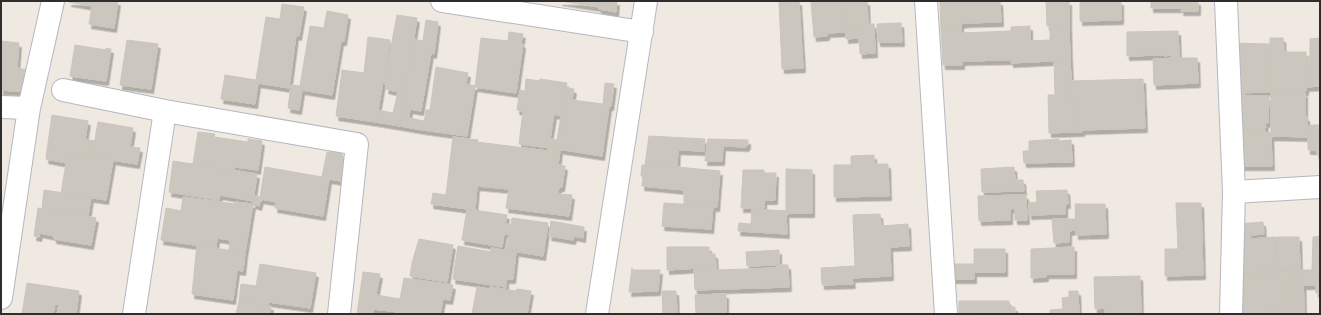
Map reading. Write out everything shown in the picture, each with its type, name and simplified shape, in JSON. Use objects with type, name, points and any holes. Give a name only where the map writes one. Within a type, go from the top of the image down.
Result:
[{"type":"street","points":[[1,298],[29,108],[53,1]]},
{"type":"street","points":[[442,1],[642,32]]},
{"type":"street","points":[[597,314],[646,1]]},
{"type":"street","points":[[926,1],[946,314]]},
{"type":"street","points":[[1226,1],[1234,192],[1231,314]]},
{"type":"street","points":[[63,90],[165,111],[357,144],[339,314]]},
{"type":"street","points":[[1,107],[29,108]]},
{"type":"street","points":[[134,314],[165,111]]},
{"type":"street","points":[[1234,192],[1320,187]]},
{"type":"building","points":[[69,1],[118,1],[114,28],[89,24],[92,6]]},
{"type":"building","points":[[560,1],[617,1],[616,12],[599,9],[599,7]]},
{"type":"building","points":[[779,1],[799,1],[803,68],[782,69]]},
{"type":"building","points":[[845,1],[846,32],[827,33],[827,36],[814,37],[811,2]]},
{"type":"building","points":[[845,1],[867,1],[868,24],[846,25]]},
{"type":"building","points":[[940,1],[1000,1],[1001,22],[965,23],[961,24],[961,28],[941,29]]},
{"type":"building","points":[[1046,1],[1069,1],[1069,24],[1047,26]]},
{"type":"building","points":[[1080,1],[1121,1],[1121,20],[1080,21]]},
{"type":"building","points":[[1151,1],[1198,1],[1198,11],[1181,11],[1182,8],[1151,8]]},
{"type":"building","points":[[282,4],[304,7],[299,36],[296,35],[289,88],[258,83],[255,104],[221,99],[225,75],[256,80],[266,17],[280,19]]},
{"type":"building","points":[[327,11],[348,15],[344,41],[341,41],[332,95],[302,90],[299,110],[288,108],[291,85],[300,86],[310,26],[324,28]]},
{"type":"building","points":[[397,15],[417,18],[400,126],[376,122],[378,110],[393,113],[398,92],[386,89],[387,84],[384,84]]},
{"type":"building","points":[[426,20],[438,22],[434,54],[431,53],[421,111],[410,109],[409,118],[424,121],[423,130],[400,126],[414,39],[423,41]]},
{"type":"building","points":[[901,23],[902,42],[878,42],[877,24]]},
{"type":"building","points":[[874,24],[875,53],[860,54],[859,38],[846,39],[846,25]]},
{"type":"building","points":[[1069,24],[1070,60],[1011,63],[1011,60],[962,61],[962,65],[943,65],[941,29],[961,28],[961,33],[1011,31],[1011,27],[1030,26],[1030,41],[1050,40],[1050,25]]},
{"type":"building","points":[[1178,31],[1179,57],[1172,57],[1171,55],[1127,56],[1127,32]]},
{"type":"building","points":[[509,32],[523,34],[516,93],[475,87],[481,38],[508,41]]},
{"type":"building","points":[[368,37],[390,40],[376,122],[336,116],[342,70],[364,73]]},
{"type":"building","points":[[1270,38],[1283,38],[1284,52],[1306,52],[1306,91],[1271,92]]},
{"type":"building","points":[[1320,38],[1320,86],[1306,87],[1306,58],[1310,58],[1310,39]]},
{"type":"building","points":[[127,40],[158,44],[151,89],[120,85]]},
{"type":"building","points":[[1,41],[19,43],[17,68],[27,70],[26,92],[1,90]]},
{"type":"building","points":[[1234,43],[1270,44],[1271,92],[1234,93]]},
{"type":"building","points":[[75,45],[106,50],[106,48],[111,49],[106,81],[70,76]]},
{"type":"building","points":[[1197,58],[1198,83],[1154,85],[1153,59]]},
{"type":"building","points":[[1070,60],[1074,132],[1049,133],[1048,95],[1055,95],[1054,61]]},
{"type":"building","points":[[436,67],[468,73],[466,84],[475,86],[467,136],[423,130],[426,110],[430,110]]},
{"type":"building","points":[[526,79],[540,81],[540,79],[567,83],[558,149],[519,144],[523,111],[517,110],[520,90],[525,91]],"holes":[[[554,114],[561,116],[557,140],[550,139]]]},
{"type":"building","points":[[1143,79],[1145,128],[1082,130],[1082,132],[1074,132],[1071,81]]},
{"type":"building","points":[[605,83],[614,84],[611,106],[609,106],[602,156],[558,149],[566,88],[574,89],[572,100],[603,104]]},
{"type":"building","points":[[1244,92],[1245,96],[1269,96],[1268,123],[1265,123],[1266,128],[1235,129],[1234,93]]},
{"type":"building","points":[[1271,93],[1305,93],[1305,117],[1307,117],[1308,137],[1271,136]]},
{"type":"building","points":[[52,115],[88,121],[85,139],[95,141],[92,157],[47,150]]},
{"type":"building","points":[[98,122],[133,128],[130,147],[140,148],[137,164],[92,157]]},
{"type":"building","points":[[1320,125],[1320,155],[1317,155],[1316,150],[1308,150],[1308,126]]},
{"type":"building","points":[[1235,130],[1265,130],[1266,133],[1271,133],[1272,166],[1235,166]]},
{"type":"building","points":[[198,132],[215,134],[214,137],[248,142],[248,139],[262,141],[258,170],[235,167],[234,170],[193,164]]},
{"type":"building","points":[[649,136],[705,139],[704,151],[678,150],[677,167],[645,165]]},
{"type":"building","points":[[453,137],[478,140],[477,142],[548,151],[548,148],[560,150],[558,165],[565,166],[562,187],[559,187],[558,194],[572,195],[569,216],[506,208],[509,189],[477,186],[475,210],[431,204],[433,193],[446,195]]},
{"type":"building","points":[[708,139],[748,140],[748,145],[746,147],[723,146],[722,161],[705,161]]},
{"type":"building","points":[[1059,139],[1059,141],[1071,140],[1072,162],[1024,163],[1023,151],[1029,151],[1029,141]]},
{"type":"building","points":[[47,150],[113,160],[106,200],[61,193],[66,163],[46,159]]},
{"type":"building","points":[[327,152],[341,153],[344,158],[341,181],[329,179],[323,216],[275,208],[276,202],[261,199],[259,206],[253,204],[254,196],[260,197],[265,167],[322,177]]},
{"type":"building","points":[[874,155],[874,164],[888,164],[889,196],[834,197],[834,165],[851,165],[851,156]]},
{"type":"building","points":[[173,161],[257,174],[253,201],[220,195],[219,200],[169,192]]},
{"type":"building","points":[[642,165],[720,171],[717,207],[684,205],[684,190],[642,186]]},
{"type":"building","points":[[1014,167],[1015,180],[1023,180],[1024,191],[982,192],[981,169]]},
{"type":"building","points":[[786,169],[812,170],[812,213],[786,213]]},
{"type":"building","points":[[743,170],[764,170],[764,173],[776,173],[775,200],[764,200],[764,208],[741,208]]},
{"type":"building","points":[[44,190],[91,197],[88,216],[42,208]]},
{"type":"building","points":[[1067,190],[1068,204],[1065,204],[1065,214],[1029,215],[1029,203],[1037,202],[1036,191]]},
{"type":"building","points":[[1026,195],[1027,220],[1015,220],[1015,208],[1010,209],[1010,220],[979,221],[978,196]]},
{"type":"building","points":[[183,197],[235,204],[235,202],[253,204],[245,253],[229,250],[230,240],[217,238],[216,248],[161,240],[166,208],[181,211]]},
{"type":"building","points":[[664,203],[713,206],[711,229],[662,226]]},
{"type":"building","points":[[1176,203],[1201,203],[1203,275],[1165,276],[1165,249],[1178,249]]},
{"type":"building","points":[[1075,204],[1105,204],[1106,234],[1076,235]]},
{"type":"building","points":[[38,208],[96,218],[91,245],[54,239],[54,236],[40,233],[39,237],[34,236]]},
{"type":"building","points":[[467,209],[507,215],[505,224],[511,225],[512,218],[548,223],[543,256],[506,250],[509,234],[504,234],[502,247],[462,240]]},
{"type":"building","points":[[752,209],[786,211],[787,234],[738,231],[739,223],[751,224]]},
{"type":"building","points":[[880,214],[881,226],[908,224],[909,246],[890,247],[891,276],[852,278],[853,284],[822,285],[821,268],[855,266],[853,215]]},
{"type":"building","points":[[1052,219],[1075,219],[1076,230],[1069,231],[1069,242],[1054,243]]},
{"type":"building","points":[[551,221],[584,227],[583,238],[574,236],[573,240],[549,236]]},
{"type":"building","points":[[1263,222],[1264,234],[1250,235],[1251,239],[1275,237],[1277,271],[1240,273],[1238,224]]},
{"type":"building","points":[[1320,236],[1320,270],[1312,270],[1313,237]]},
{"type":"building","points":[[1276,237],[1299,237],[1300,269],[1277,269]]},
{"type":"building","points":[[419,239],[453,245],[447,282],[410,276]]},
{"type":"building","points":[[197,245],[245,253],[243,271],[237,270],[233,300],[192,294]]},
{"type":"building","points":[[458,246],[491,252],[491,248],[516,252],[513,279],[506,279],[506,287],[453,279]]},
{"type":"building","points":[[667,247],[709,247],[709,254],[715,254],[716,267],[667,270]]},
{"type":"building","points":[[1074,247],[1074,274],[1046,274],[1046,277],[1031,278],[1031,249]]},
{"type":"building","points":[[974,249],[1005,249],[1005,272],[974,272],[974,279],[952,279],[952,264],[974,264]]},
{"type":"building","points":[[779,250],[779,265],[747,266],[746,252]]},
{"type":"building","points":[[260,264],[316,273],[310,308],[268,302],[268,306],[239,301],[241,284],[256,286]]},
{"type":"building","points":[[776,265],[788,265],[789,287],[695,290],[694,269],[716,267],[716,270],[777,268]]},
{"type":"building","points":[[632,268],[632,270],[660,270],[658,291],[629,292]]},
{"type":"building","points":[[1303,270],[1320,270],[1320,293],[1316,293],[1316,285],[1303,285]]},
{"type":"building","points":[[1303,270],[1304,311],[1291,311],[1290,271]]},
{"type":"building","points":[[1290,271],[1291,311],[1304,311],[1304,314],[1265,314],[1264,308],[1282,308],[1281,278],[1257,279],[1257,272]]},
{"type":"building","points":[[363,272],[380,274],[376,295],[400,299],[404,278],[453,285],[450,300],[443,299],[440,314],[398,314],[398,312],[373,309],[373,314],[357,314]]},
{"type":"building","points":[[1257,272],[1257,279],[1281,278],[1282,308],[1264,308],[1265,314],[1241,314],[1240,273]]},
{"type":"building","points":[[1140,276],[1141,314],[1105,314],[1105,308],[1095,309],[1094,277]]},
{"type":"building","points":[[27,283],[79,291],[76,314],[57,314],[59,304],[55,304],[53,314],[22,314]]},
{"type":"building","points":[[477,287],[531,291],[527,314],[472,314]]},
{"type":"building","points":[[662,291],[676,291],[677,314],[663,314]]},
{"type":"building","points":[[1069,291],[1078,291],[1079,314],[1050,314],[1050,310],[1063,309],[1062,298],[1069,297]]},
{"type":"building","points":[[726,294],[726,314],[696,314],[695,295]]},
{"type":"building","points":[[239,301],[271,306],[270,314],[236,314]]},
{"type":"building","points":[[959,301],[1009,301],[1010,314],[959,313]]},
{"type":"building","points":[[1009,307],[1015,307],[1015,314],[1010,314]]}]
